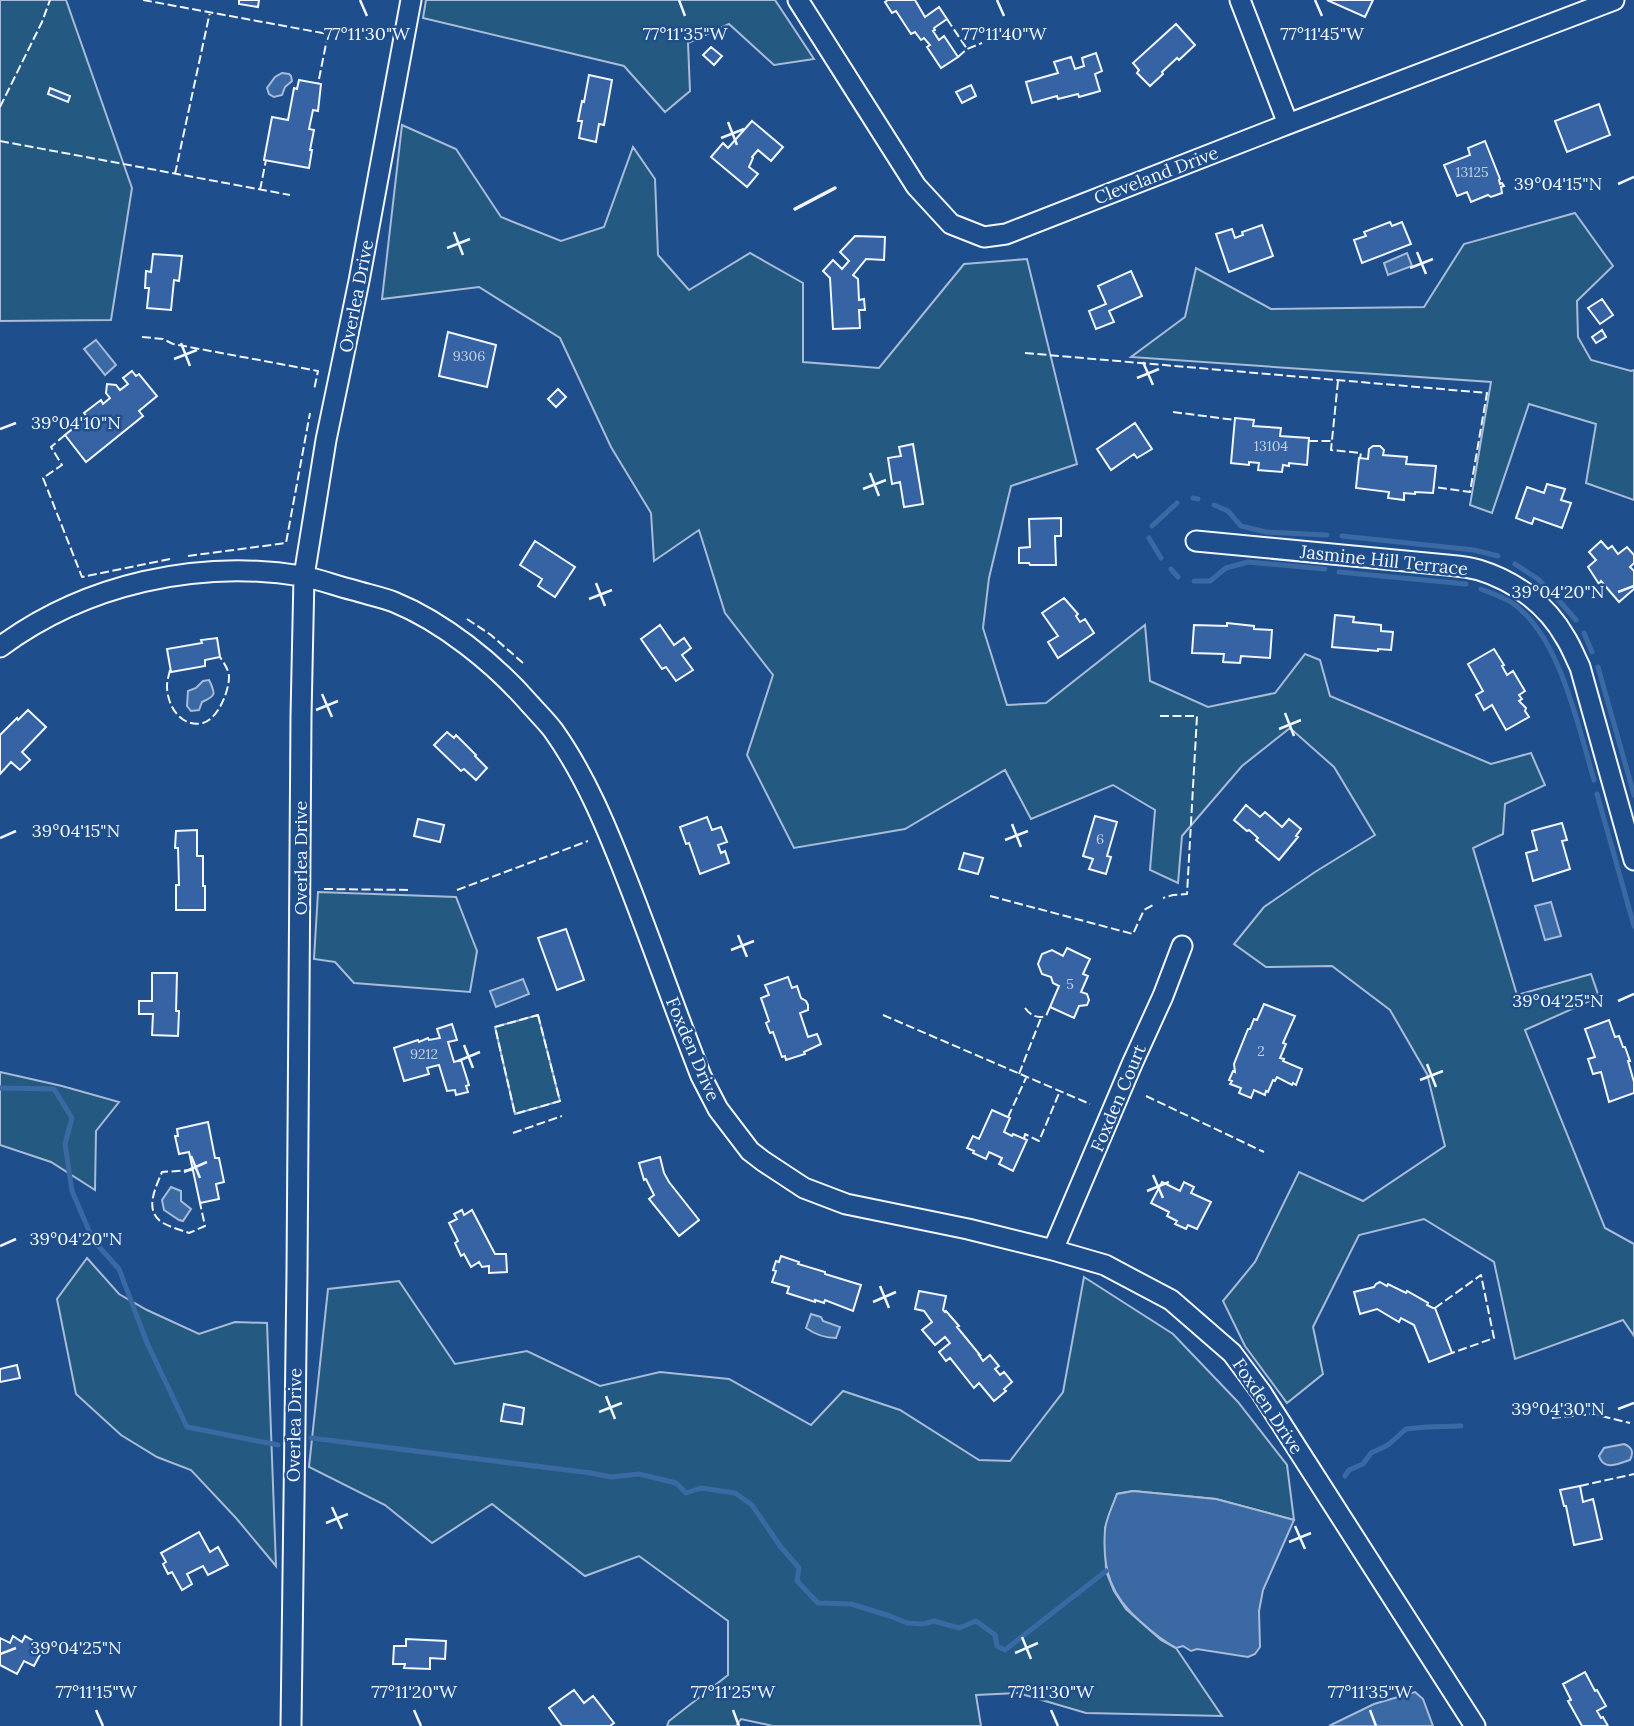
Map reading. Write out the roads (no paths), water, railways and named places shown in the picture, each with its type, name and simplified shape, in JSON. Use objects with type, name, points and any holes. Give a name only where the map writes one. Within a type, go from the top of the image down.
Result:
[{"type":"street","name":"Overlea Drive","points":[[291,1726],[304,576],[326,440],[359,281],[411,0]]},
{"type":"street","name":"Cleveland Drive","points":[[798,0],[916,186],[951,224],[984,237],[1006,234],[1614,0]]},
{"type":"street","points":[[1240,0],[1288,124]]},
{"type":"street","name":"Jasmine Hill Terrace","points":[[1196,541],[1479,570],[1502,579],[1525,593],[1554,620],[1580,667],[1634,860]]},
{"type":"street","name":"Foxden Drive","points":[[0,647],[40,621],[105,592],[184,573],[216,571],[256,571],[304,576],[394,603],[440,626],[511,682],[553,729],[584,780],[611,837],[701,1076],[718,1109],[750,1151],[803,1188],[846,1204],[968,1229],[1105,1265],[1171,1300],[1232,1353],[1261,1392],[1475,1726]]},
{"type":"street","name":"Foxden Court","points":[[1053,1250],[1182,946]]},
{"type":"waterway","points":[[1193,498],[1198,499]]},
{"type":"waterway","points":[[1152,526],[1177,503]]},
{"type":"waterway","points":[[1214,505],[1228,511],[1241,526],[1266,532],[1327,535]]},
{"type":"waterway","points":[[1342,536],[1474,550],[1498,556]]},
{"type":"waterway","points":[[1149,538],[1161,558]]},
{"type":"waterway","points":[[1194,581],[1210,581],[1226,568],[1248,562],[1325,569]]},
{"type":"waterway","points":[[1515,564],[1538,579],[1576,620]]},
{"type":"waterway","points":[[1171,569],[1178,577]]},
{"type":"waterway","points":[[1339,572],[1466,584]]},
{"type":"waterway","points":[[1481,589],[1511,602],[1528,617],[1542,636],[1565,683],[1594,780]]},
{"type":"waterway","points":[[1584,633],[1592,652]]},
{"type":"waterway","points":[[1598,667],[1634,795]]},
{"type":"waterway","points":[[1597,794],[1634,926]]},
{"type":"waterway","points":[[0,1088],[54,1089],[72,1118],[65,1144],[72,1191],[93,1240],[119,1269],[147,1343],[187,1427],[278,1445]]},
{"type":"waterway","points":[[1345,1476],[1349,1470],[1363,1464],[1371,1453],[1388,1445],[1406,1429],[1461,1426]]},
{"type":"waterway","points":[[311,1438],[611,1477],[639,1474],[676,1483],[686,1493],[701,1488],[735,1493],[752,1505],[799,1568],[797,1581],[818,1603],[851,1604],[907,1623],[923,1624],[934,1621],[959,1628],[976,1621],[995,1635],[997,1646],[1005,1650],[1106,1571]]}]
